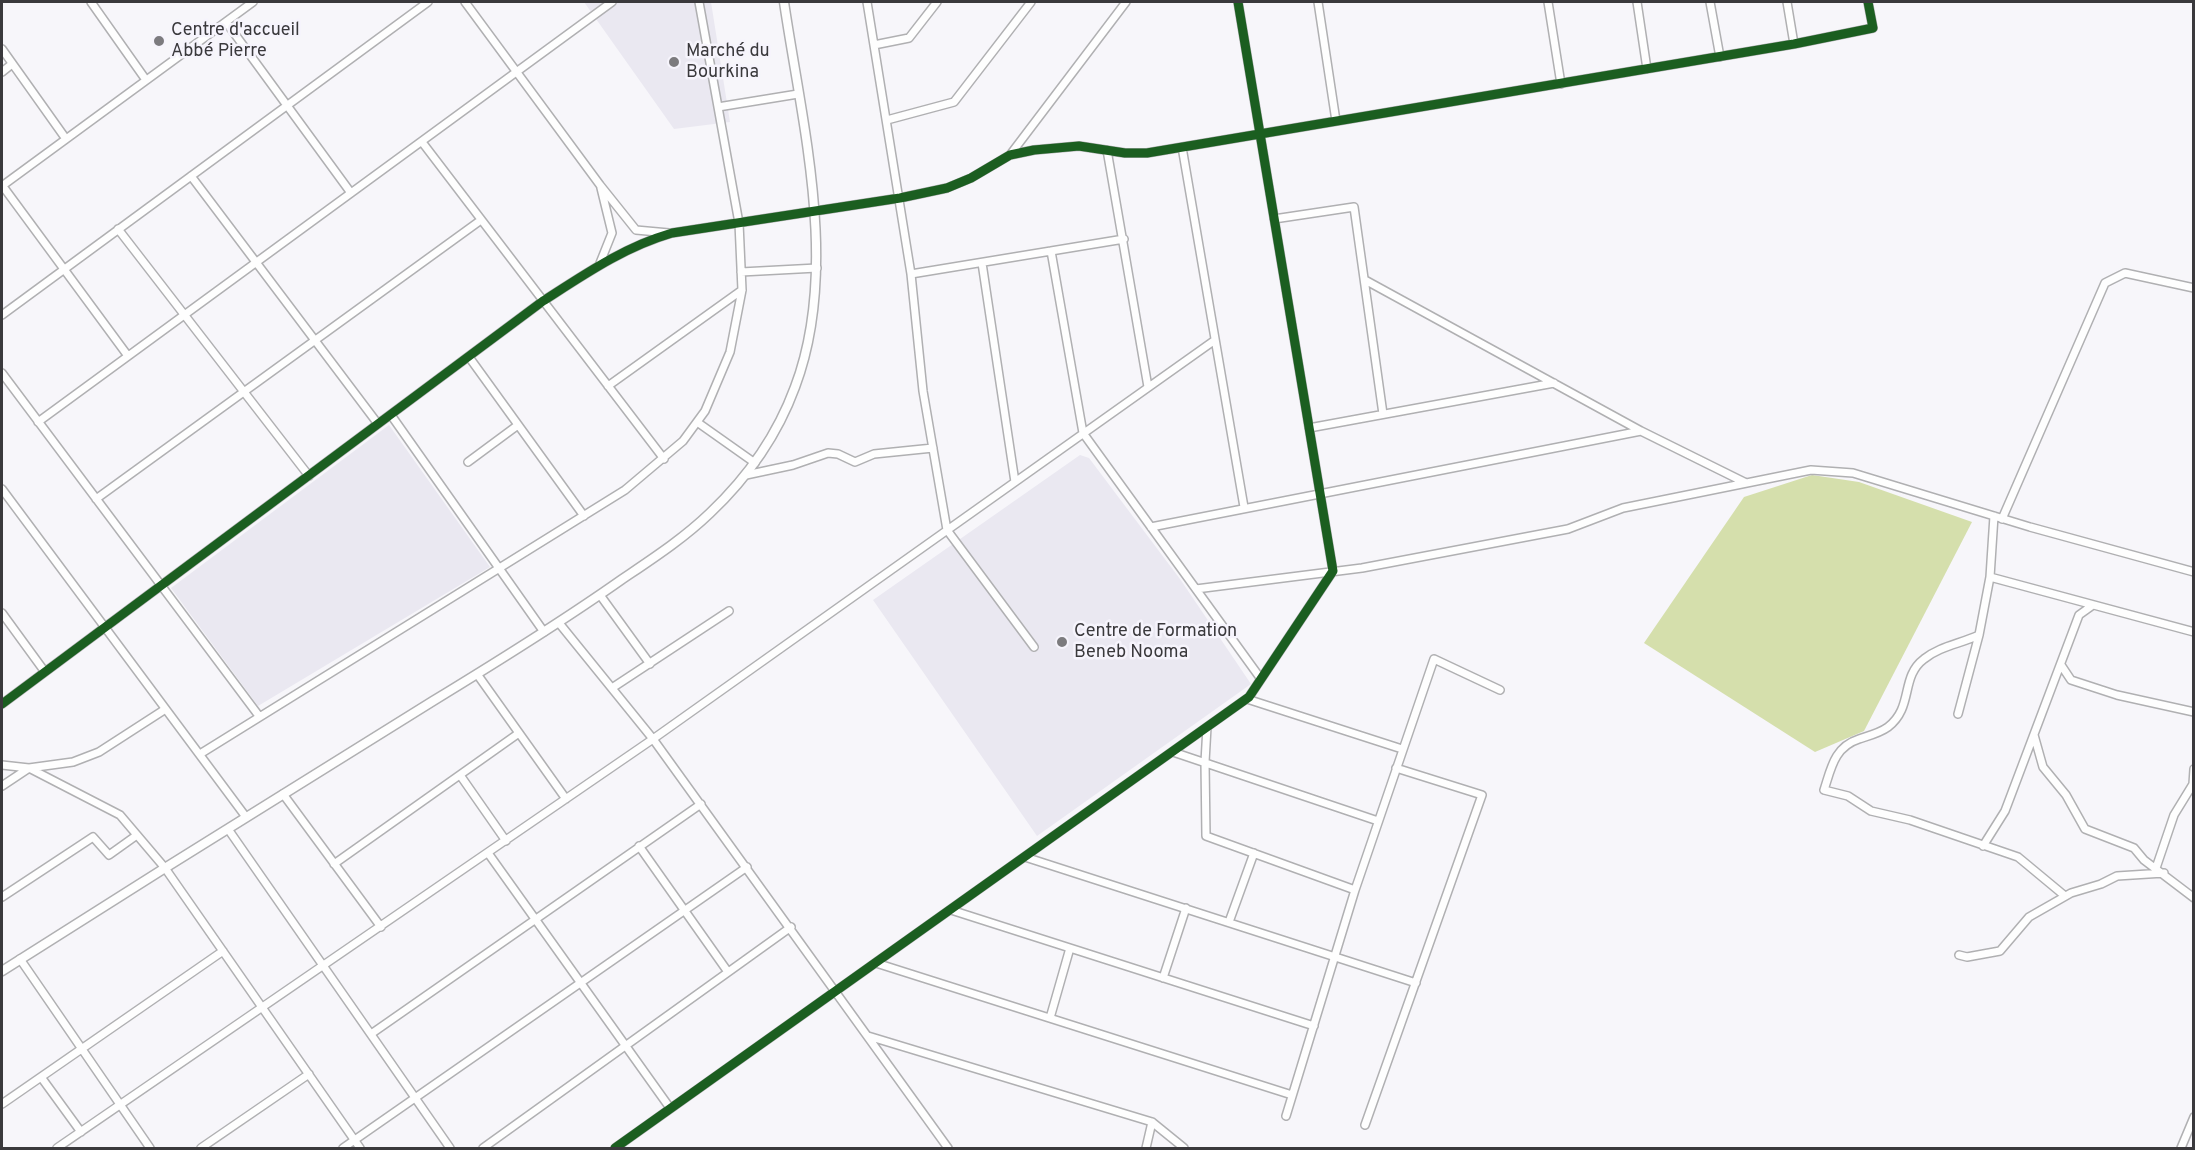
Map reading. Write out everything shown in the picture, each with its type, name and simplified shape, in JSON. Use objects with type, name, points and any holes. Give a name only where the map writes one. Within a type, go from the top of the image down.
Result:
[{"type":"street","points":[[91,2],[146,80]]},
{"type":"street","points":[[128,356],[2,186],[253,2]]},
{"type":"street","points":[[2,315],[428,2]]},
{"type":"street","points":[[465,2],[600,185],[636,230],[672,233]]},
{"type":"street","points":[[38,422],[612,2]]},
{"type":"street","points":[[200,754],[625,490],[664,459],[683,441],[697,422],[720,379],[730,352],[742,290],[739,223],[699,2]]},
{"type":"street","points":[[2,970],[559,623],[682,538],[708,516],[746,475],[779,424],[796,387],[813,319],[817,268],[815,211],[784,2]]},
{"type":"street","points":[[867,2],[900,198],[911,274],[923,391],[947,530],[1034,647]]},
{"type":"street","points":[[874,45],[909,38],[938,2]]},
{"type":"street","points":[[886,120],[954,102],[1031,2]]},
{"type":"street","points":[[2,704],[543,301],[599,264],[640,243],[672,233],[900,198],[947,188],[971,178],[1010,155],[1126,2]]},
{"type":"street","points":[[615,1149],[669,1108],[1247,699],[1333,571],[1238,2]]},
{"type":"street","points":[[1318,2],[1336,121]]},
{"type":"street","points":[[1548,2],[1561,84]]},
{"type":"street","points":[[1637,2],[1647,69]]},
{"type":"street","points":[[1710,2],[1720,57]]},
{"type":"street","points":[[1787,2],[1794,44]]},
{"type":"street","points":[[1010,155],[1078,146],[1147,153],[1794,44],[1873,28],[1868,2]]},
{"type":"street","points":[[226,22],[351,194]]},
{"type":"street","points":[[2,49],[66,139]]},
{"type":"street","points":[[2,72],[12,64]]},
{"type":"street","points":[[718,107],[798,94]]},
{"type":"street","points":[[422,142],[664,459]]},
{"type":"street","points":[[1182,147],[1244,507]]},
{"type":"street","points":[[1107,150],[1148,387]]},
{"type":"street","points":[[191,176],[378,424]]},
{"type":"street","points":[[599,264],[612,233],[600,185]]},
{"type":"street","points":[[1274,219],[1354,207],[1383,414]]},
{"type":"street","points":[[96,499],[481,220]]},
{"type":"street","points":[[118,229],[309,476]]},
{"type":"street","points":[[911,274],[1124,239]]},
{"type":"street","points":[[1051,251],[1083,433],[1261,679]]},
{"type":"street","points":[[982,263],[1015,482]]},
{"type":"street","points":[[741,272],[817,268]]},
{"type":"street","points":[[2002,519],[2105,283],[2125,273],[2193,288]]},
{"type":"street","points":[[1365,280],[1641,432],[1746,483]]},
{"type":"street","points":[[608,386],[742,290]]},
{"type":"street","points":[[57,1149],[325,967],[653,739],[1215,339]]},
{"type":"street","points":[[469,357],[584,516]]},
{"type":"street","points":[[2,373],[259,716]]},
{"type":"street","points":[[1309,428],[1554,383]]},
{"type":"street","points":[[391,415],[544,632]]},
{"type":"street","points":[[697,422],[755,463]]},
{"type":"street","points":[[468,462],[518,425]]},
{"type":"street","points":[[1151,527],[1244,507],[1641,432]]},
{"type":"street","points":[[746,475],[793,465],[828,453],[838,454],[855,462],[874,454],[933,448]]},
{"type":"street","points":[[1196,589],[1333,571],[1568,528],[1623,508],[1811,470],[1853,473],[2002,519],[2193,573]]},
{"type":"street","points":[[2,489],[164,710],[200,754],[246,817]]},
{"type":"street","points":[[1958,714],[1979,635],[1990,577],[1994,516]]},
{"type":"street","points":[[1990,577],[2193,632]]},
{"type":"street","points":[[600,595],[650,664]]},
{"type":"street","points":[[1983,846],[2005,810],[2079,615],[2093,605]]},
{"type":"street","points":[[612,688],[729,611]]},
{"type":"street","points":[[2,614],[45,672]]},
{"type":"street","points":[[559,623],[653,739],[791,927],[948,1149]]},
{"type":"street","points":[[1979,635],[1964,642],[1949,645],[1923,659],[1909,678],[1906,704],[1900,715],[1888,727],[1845,745],[1833,760],[1824,790],[1848,796],[1871,811],[1910,820],[2018,857],[2065,896]]},
{"type":"street","points":[[1286,1116],[1355,890],[1434,659],[1500,690]]},
{"type":"street","points":[[2061,665],[2071,680],[2117,695],[2193,712]]},
{"type":"street","points":[[477,674],[566,799]]},
{"type":"street","points":[[1247,699],[1402,749]]},
{"type":"street","points":[[2,765],[29,768],[73,762],[99,752],[164,710]]},
{"type":"street","points":[[1207,727],[1206,836],[1355,890]]},
{"type":"street","points":[[334,864],[519,733]]},
{"type":"street","points":[[2034,735],[2043,767],[2066,795],[2085,829],[2134,848],[2193,898]]},
{"type":"street","points":[[1173,752],[1378,821]]},
{"type":"street","points":[[2,786],[29,768]]},
{"type":"street","points":[[29,768],[120,815],[165,868],[360,1149]]},
{"type":"street","points":[[1365,1125],[1482,795],[1396,768]]},
{"type":"street","points":[[2156,868],[2174,815],[2193,784],[2193,769]]},
{"type":"street","points":[[460,775],[506,841]]},
{"type":"street","points":[[283,794],[381,927]]},
{"type":"street","points":[[371,1034],[701,804]]},
{"type":"street","points":[[228,829],[450,1149]]},
{"type":"street","points":[[2,897],[93,837],[109,855],[137,835]]},
{"type":"street","points":[[639,846],[728,972]]},
{"type":"street","points":[[488,853],[669,1108]]},
{"type":"street","points":[[1229,922],[1254,853]]},
{"type":"street","points":[[1025,857],[1416,982]]},
{"type":"street","points":[[343,1149],[747,867]]},
{"type":"street","points":[[1959,956],[1967,957],[2000,951],[2029,917],[2065,896],[2101,885],[2117,876],[2164,873]]},
{"type":"street","points":[[1163,978],[1186,908]]},
{"type":"street","points":[[951,910],[1314,1026]]},
{"type":"street","points":[[483,1149],[624,1045],[791,927]]},
{"type":"street","points":[[1050,1018],[1070,948]]},
{"type":"street","points":[[2,1104],[223,951]]},
{"type":"street","points":[[20,959],[150,1149]]},
{"type":"street","points":[[876,963],[1292,1095]]},
{"type":"street","points":[[868,1035],[1152,1122],[1184,1149]]},
{"type":"street","points":[[201,1149],[309,1074]]},
{"type":"street","points":[[41,1077],[81,1132]]},
{"type":"street","points":[[2181,1149],[2193,1117]]},
{"type":"street","points":[[1146,1149],[1152,1122]]},
{"type":"shaded area","name":"Marché du Bourkina","points":[[584,2],[711,2],[730,122],[674,129]]},
{"type":"shaded area","points":[[389,425],[490,567],[258,706],[171,588]]},
{"type":"shaded area","name":"Centre de Formation Beneb Nooma","points":[[1080,455],[1089,458],[1180,579],[1251,684],[1037,836],[873,600]]},
{"type":"green space","points":[[1812,475],[1859,482],[1972,522],[1864,731],[1815,752],[1644,643],[1744,497]]},
{"type":"cycle path","points":[[615,1148],[1249,697],[1333,571],[1238,2]]},
{"type":"cycle path","points":[[2,704],[543,301],[605,262],[654,239],[672,233],[900,198],[947,188],[971,178],[1010,155],[1034,150],[1079,146],[1125,153],[1147,153],[1794,44],[1873,28],[1868,2]]},
{"type":"place","name":"Centre d'accueil Abbé Pierre","points":[[159,41]]},
{"type":"place","name":"Marché du Bourkina","points":[[674,62]]},
{"type":"place","name":"Centre de Formation Beneb Nooma","points":[[1062,642]]}]
